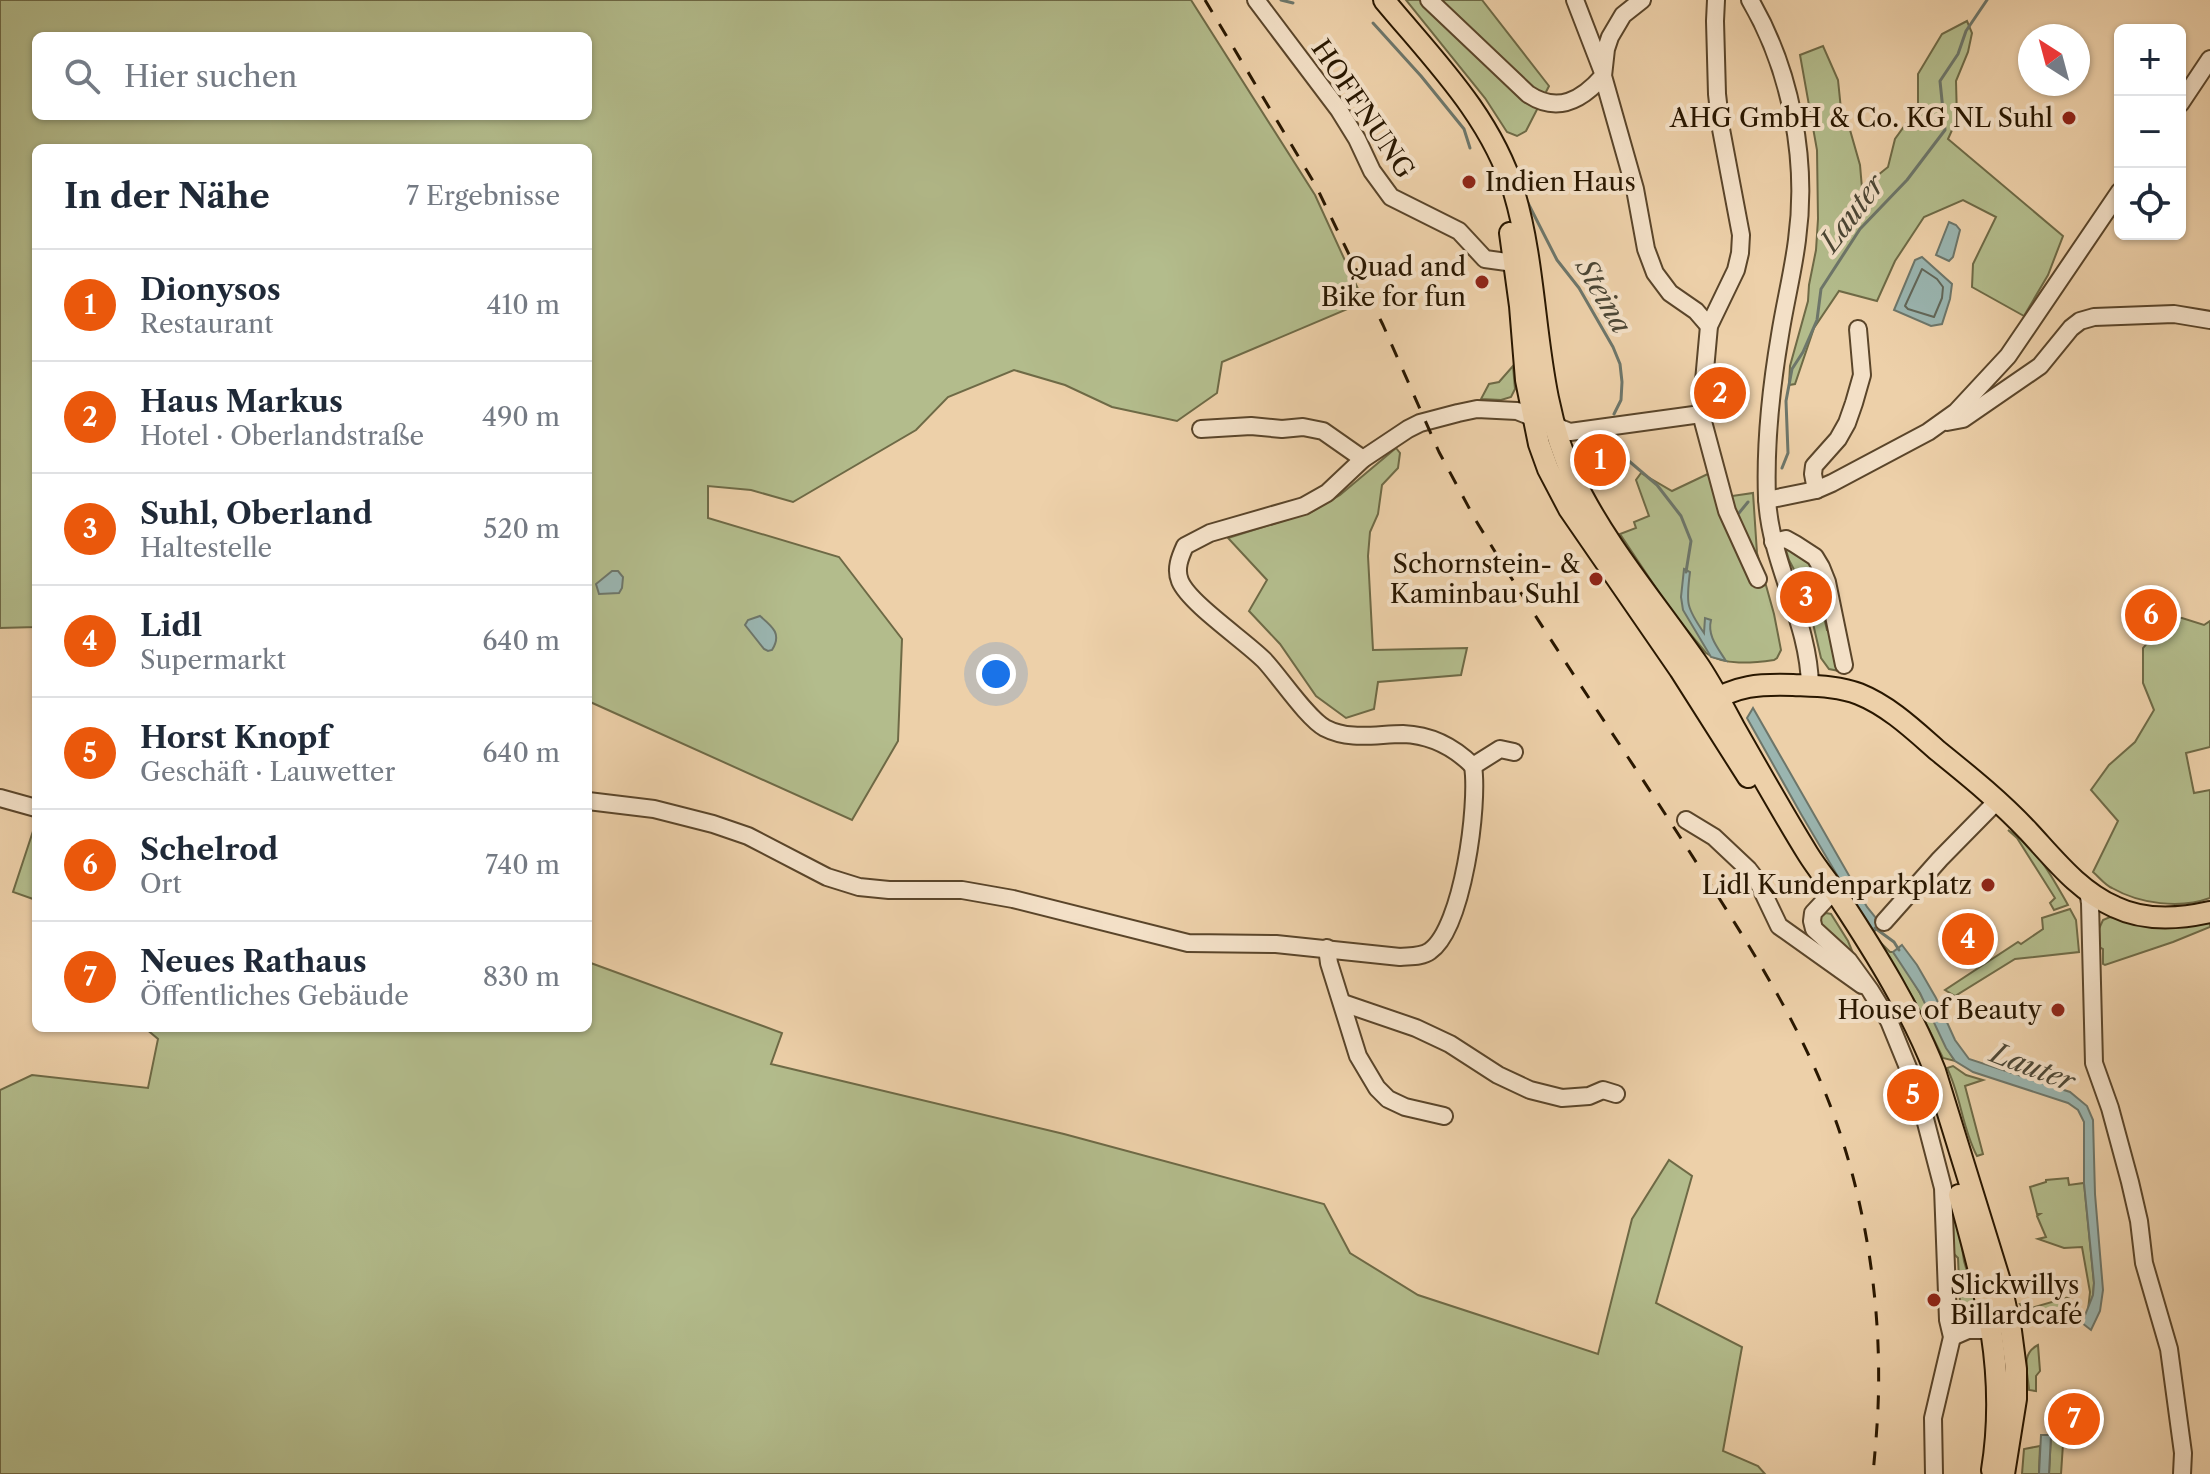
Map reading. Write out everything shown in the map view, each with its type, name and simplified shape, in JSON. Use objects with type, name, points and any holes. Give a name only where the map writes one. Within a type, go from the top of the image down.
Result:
[{"type":"main road","points":[[1384,0],[1468,104],[1502,188],[1522,263],[1554,426],[1575,482],[1665,621],[1698,664],[1710,702],[1900,1017],[1921,1064],[1985,1291],[1993,1330],[1998,1395],[1996,1447],[1991,1474]]},
{"type":"main road","points":[[1522,263],[1526,380],[1548,469],[1569,509],[1710,702],[1840,899],[1890,978],[1919,1032],[1935,1071],[2000,1281],[2011,1331],[2016,1399],[2004,1474]]},
{"type":"main road","points":[[1710,702],[1748,686],[1810,686],[1859,694],[1887,709],[1997,801],[2066,873],[2115,908],[2164,918],[2210,912]]},
{"type":"street","name":"HOFFNUNG","points":[[1256,0],[1339,110],[1372,171],[1391,197],[1459,231],[1485,259],[1522,263]]},
{"type":"street","points":[[1429,0],[1518,84],[1539,101],[1555,104],[1589,92],[1603,76],[1610,37],[1623,15],[1642,0]]},
{"type":"street","points":[[1575,0],[1603,76],[1635,189],[1646,249],[1655,273],[1670,293],[1696,311],[1709,326]]},
{"type":"street","points":[[1716,0],[1717,94],[1741,235],[1736,270],[1709,326],[1701,414],[1727,511],[1758,579]]},
{"type":"street","points":[[1750,0],[1767,28],[1777,55],[1798,151],[1797,238],[1769,414],[1767,500],[1773,542],[1804,640],[1810,686]]},
{"type":"street","points":[[2185,96],[2210,59]]},
{"type":"street","points":[[1767,500],[1816,490],[1910,442],[1956,412],[2008,356],[2114,200]]},
{"type":"street","points":[[1942,423],[1963,419],[2040,366],[2080,321],[2094,317],[2174,314],[2210,320]]},
{"type":"street","points":[[1816,490],[1814,466],[1838,439],[1847,423],[1862,375],[1858,329]]},
{"type":"street","points":[[592,801],[654,809],[713,824],[748,836],[827,877],[859,887],[962,890],[1013,899],[1188,943],[1276,944],[1400,957],[1419,956],[1432,950],[1443,936],[1466,871],[1475,782],[1473,766],[1461,753],[1420,735],[1345,735],[1323,727],[1264,661],[1191,597],[1179,580],[1178,563],[1185,546],[1210,533],[1304,506],[1327,493],[1384,444],[1420,423],[1458,413],[1477,409],[1517,411],[1570,432],[1701,414]]},
{"type":"street","points":[[1201,429],[1303,427],[1323,431],[1363,459]]},
{"type":"street","points":[[1773,542],[1786,539],[1815,557],[1821,567],[1827,582],[1844,665]]},
{"type":"street","points":[[1473,766],[1500,749],[1514,752]]},
{"type":"street","points":[[0,798],[32,807]]},
{"type":"street","points":[[1884,922],[1997,801]]},
{"type":"street","points":[[1686,820],[1714,837],[1748,869],[1758,882],[1779,926],[1870,990]]},
{"type":"street","points":[[2088,891],[2094,1063],[2130,1182],[2144,1263],[2169,1349],[2183,1453],[2182,1474]]},
{"type":"street","points":[[1827,898],[1813,913],[1814,929],[1849,961],[1889,1021],[1918,1092],[1943,1188],[1948,1320],[1952,1337],[1933,1418],[1934,1474]]},
{"type":"street","points":[[2091,931],[2103,916],[2128,912]]},
{"type":"street","points":[[1327,948],[1358,1056],[1377,1088],[1388,1099],[1405,1107],[1444,1116]]},
{"type":"street","points":[[1343,1003],[1416,1028],[1530,1090],[1562,1098],[1589,1096],[1603,1090],[1616,1094]]},
{"type":"street","points":[[1952,1337],[1968,1330],[1993,1330]]},
{"type":"green space","points":[[0,0],[1191,0],[1315,195],[1364,302],[1222,362],[1217,393],[1177,421],[1112,407],[1065,385],[1014,370],[948,397],[916,430],[793,502],[751,490],[708,486],[708,518],[839,557],[902,639],[898,741],[852,820],[592,703],[592,144],[32,144],[32,627],[0,628]]},
{"type":"green space","points":[[1406,0],[1482,0],[1549,86],[1526,131],[1517,136],[1507,132],[1485,98]]},
{"type":"green space","points":[[1967,21],[1972,33],[1956,81],[1957,119],[1948,139],[2063,236],[2048,275],[2024,316],[1972,287],[1973,264],[1996,217],[1963,200],[1924,217],[1895,261],[1877,301],[1839,291],[1814,328],[1795,384],[1789,385],[1790,366],[1808,301],[1818,219],[1817,150],[1800,55],[1823,46],[1838,80],[1843,129],[1850,130],[1860,165],[1862,188],[1888,167],[1895,139],[1918,107],[1918,74],[1942,34]]},
{"type":"green space","points":[[1513,366],[1515,389],[1511,397],[1481,399],[1489,384],[1499,382]]},
{"type":"green space","points":[[1396,448],[1400,453],[1398,468],[1382,485],[1378,514],[1370,532],[1368,556],[1373,650],[1467,648],[1461,675],[1378,682],[1374,709],[1346,718],[1316,696],[1280,644],[1249,611],[1267,580],[1228,538],[1311,512],[1340,495]]},
{"type":"green space","points":[[1712,472],[1719,498],[1753,493],[1757,553],[1781,650],[1774,660],[1730,662],[1706,653],[1672,612],[1620,534],[1636,528],[1634,522],[1649,516],[1636,480],[1641,473],[1672,491]]},
{"type":"green space","points":[[1785,547],[1803,554],[1821,576],[1815,580],[1827,630],[1834,630],[1839,671],[1829,669],[1821,658],[1808,602],[1812,600]]},
{"type":"green space","points":[[2168,618],[2182,618],[2204,625],[2210,621],[2210,747],[2186,753],[2194,793],[2210,790],[2210,898],[2173,904],[2135,898],[2107,885],[2093,872],[2118,821],[2091,790],[2109,765],[2135,742],[2154,710],[2143,683],[2143,648]]},
{"type":"green space","points":[[2008,830],[2036,854],[2068,905],[2054,910],[2050,903],[2055,898],[2017,838]]},
{"type":"green space","points":[[32,834],[32,899],[13,892]]},
{"type":"green space","points":[[2070,909],[2076,920],[2079,952],[2015,959],[1955,996],[1945,990],[2043,929],[2042,918]]},
{"type":"green space","points":[[1831,914],[1855,958],[1820,925],[1821,917]]},
{"type":"green space","points":[[2110,917],[2210,922],[2210,927],[2105,965],[2103,949],[2097,946],[2097,933],[2103,920]]},
{"type":"green space","points":[[1880,942],[1893,952],[1909,974],[1955,1061],[1943,1058],[1917,1005]]},
{"type":"green space","points":[[592,963],[782,1033],[771,1064],[1064,1134],[1324,1204],[1350,1253],[1418,1295],[1598,1354],[1632,1219],[1669,1160],[1692,1176],[1656,1303],[1742,1347],[1723,1451],[1758,1466],[1765,1474],[0,1474],[0,1090],[32,1075],[148,1088],[158,1039],[150,1032],[592,1032]]},
{"type":"green space","points":[[1953,1066],[1966,1075],[1983,1080],[1965,1086],[1983,1154],[1977,1156],[1947,1068]]},
{"type":"green space","points":[[2068,1178],[2069,1185],[2084,1183],[2094,1283],[2088,1310],[2090,1292],[2082,1247],[2064,1248],[2038,1239],[2046,1237],[2030,1187],[2046,1180]]},
{"type":"green space","points":[[1958,1221],[1964,1261],[1978,1309],[1973,1320],[1963,1325],[1956,1323],[1954,1304],[1960,1302],[1958,1258],[1952,1252],[1953,1223]]},
{"type":"green space","points":[[2069,1297],[2063,1310],[2034,1322],[2020,1304],[2028,1302],[2031,1308]]},
{"type":"green space","points":[[2038,1345],[2040,1371],[2036,1376],[2036,1391],[2029,1390],[2026,1364],[2029,1353]]},
{"type":"green space","points":[[2056,1429],[2064,1429],[2061,1474],[2049,1474],[2051,1435],[2055,1434]]},
{"type":"green space","points":[[2040,1446],[2039,1474],[2022,1474],[2024,1449]]},
{"type":"water","points":[[1949,222],[1960,230],[1953,257],[1949,261],[1936,255]]},
{"type":"water","points":[[1922,257],[1952,284],[1942,324],[1931,326],[1894,310],[1915,260]]},
{"type":"water","points":[[1684,569],[1690,572],[1688,598],[1694,617],[1704,633],[1705,618],[1711,620],[1712,637],[1726,661],[1711,657],[1683,610]]},
{"type":"water","points":[[612,571],[618,571],[623,577],[622,588],[619,593],[599,594],[596,584]]},
{"type":"water","points":[[760,616],[775,631],[772,650],[764,649],[745,625],[748,620]]},
{"type":"water","points":[[1753,708],[1867,907],[1880,923],[1874,932],[1850,897],[1747,718]]},
{"type":"water","points":[[1902,945],[1917,965],[1955,1040],[1969,1059],[2070,1092],[2087,1106],[2093,1120],[2103,1290],[2100,1311],[2091,1330],[2082,1323],[2093,1295],[2094,1283],[2084,1183],[2084,1122],[2078,1110],[2068,1103],[1973,1072],[1955,1061],[1920,993],[1893,952]]},
{"type":"water","points":[[2041,1435],[2051,1435],[2049,1474],[2039,1474]]},
{"type":"waterway","name":"Steina","points":[[1281,0],[1293,3]]},
{"type":"waterway","name":"Lauter","points":[[1782,468],[1788,453],[1786,401],[1792,369],[1817,320],[1821,289],[1860,229],[1907,180],[1945,130],[1940,81],[1958,54],[1966,31],[1987,0]]},
{"type":"waterway","name":"Steina","points":[[1373,23],[1464,129],[1470,148]]},
{"type":"waterway","name":"Steina","points":[[1528,203],[1557,260],[1579,288],[1620,364],[1621,400],[1614,414]]},
{"type":"waterway","name":"Steina","points":[[1610,435],[1616,450],[1657,485],[1681,516],[1691,541],[1686,572]]},
{"type":"waterway","name":"Lauter","points":[[1739,513],[1748,502]]},
{"type":"waterway","name":"Lauter","points":[[1875,928],[1894,942],[1899,950]]},
{"type":"railway","points":[[1205,0],[1316,186],[1383,325],[1439,452],[1475,519],[1743,936],[1779,997],[1811,1061],[1848,1160],[1871,1265],[1879,1373],[1873,1474]]},
{"type":"place","name":"AHG GmbH & Co. KG NL Suhl","points":[[2069,118]]},
{"type":"place","name":"Indien Haus","points":[[1469,182]]},
{"type":"place","name":"Quad and Bike for fun","points":[[1482,282]]},
{"type":"place","name":"Haus Markus","points":[[1720,393]]},
{"type":"place","name":"Dionysos","points":[[1600,460]]},
{"type":"place","name":"Schornstein- & Kaminbau Suhl","points":[[1596,579]]},
{"type":"place","name":"Suhl, Oberland","points":[[1806,597]]},
{"type":"place","name":"Schelrod","points":[[2151,615]]},
{"type":"place","name":"Lidl Kundenparkplatz","points":[[1988,885]]},
{"type":"place","name":"Lidl","points":[[1968,939]]},
{"type":"place","name":"House of Beauty","points":[[2058,1010]]},
{"type":"place","name":"Horst Knopf","points":[[1913,1095]]},
{"type":"place","name":"Slickwillys Billardcafé","points":[[1934,1300]]},
{"type":"place","name":"Neues Rathaus","points":[[2074,1419]]}]
